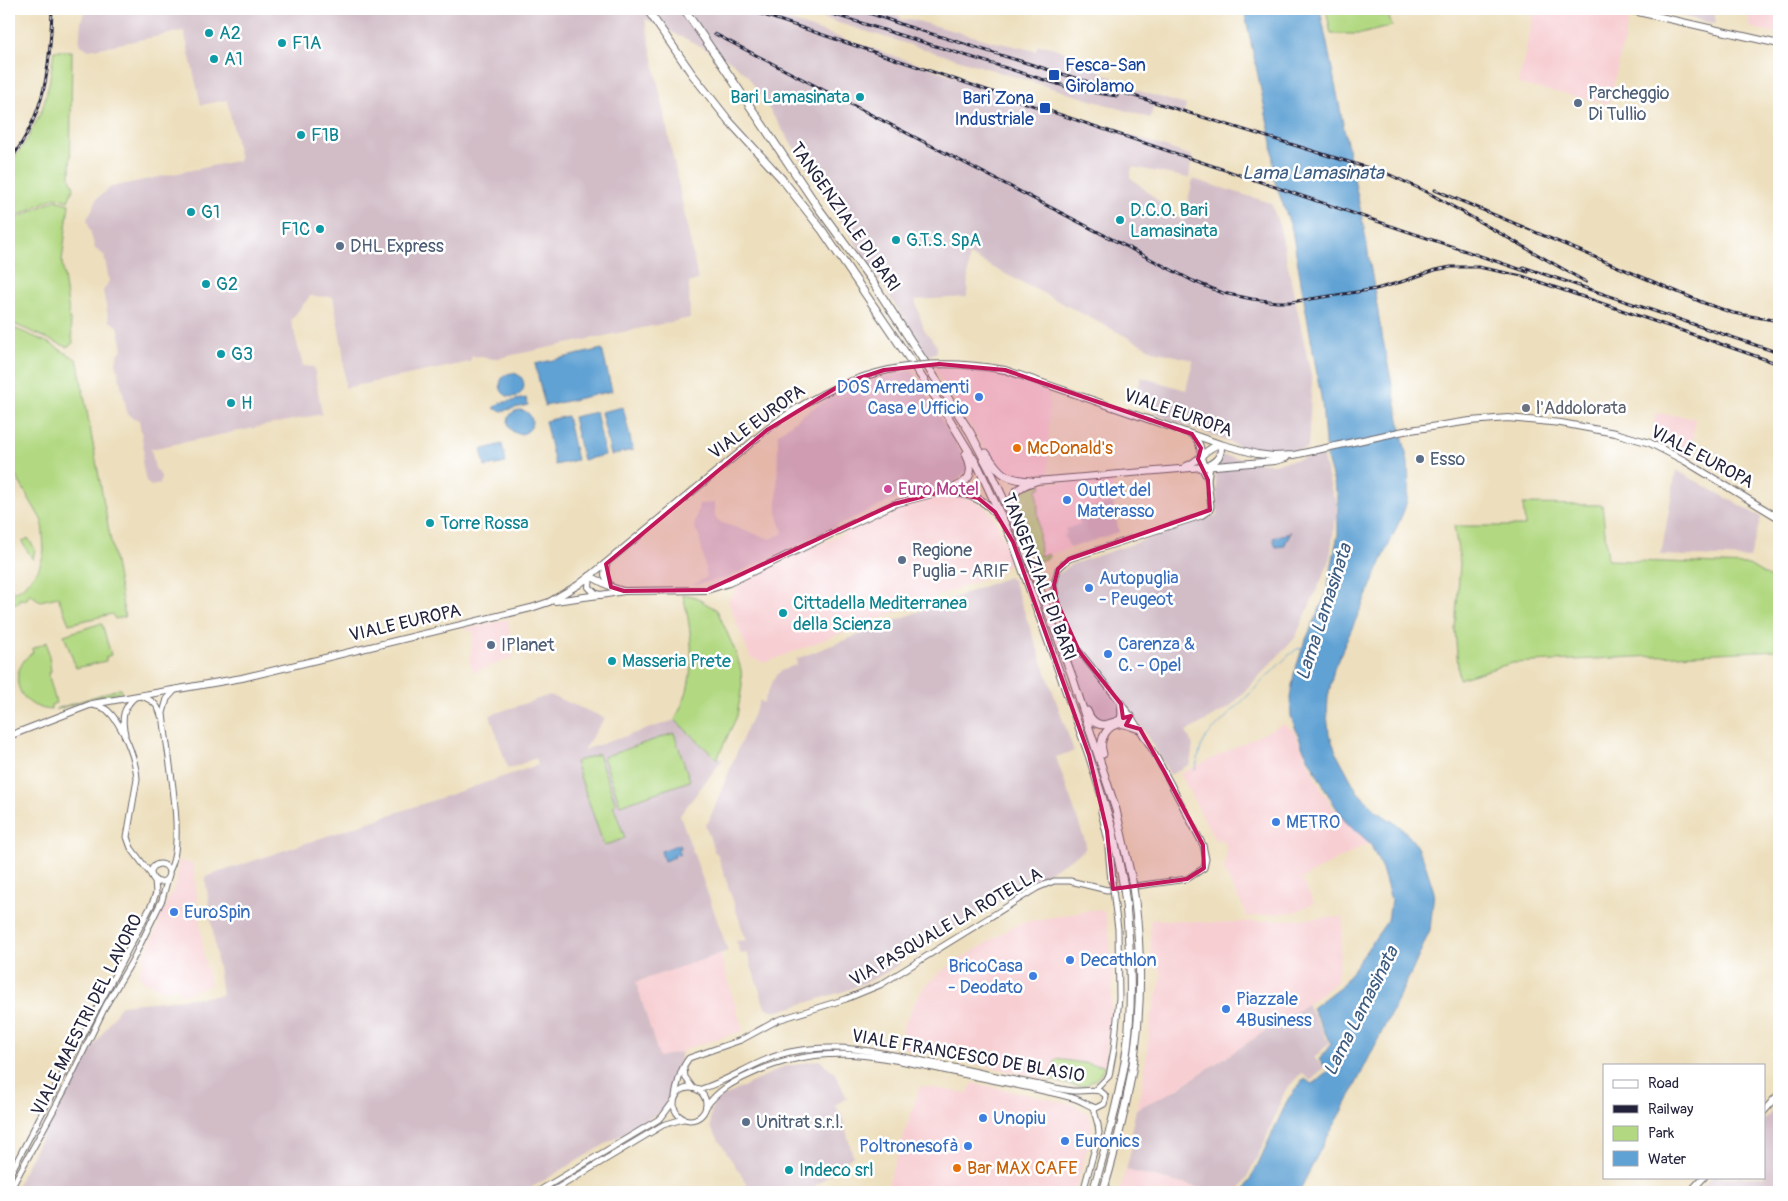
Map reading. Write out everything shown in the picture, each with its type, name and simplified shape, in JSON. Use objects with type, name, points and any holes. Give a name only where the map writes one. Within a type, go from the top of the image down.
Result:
[{"type":"highway","name":"TANGENZIALE DI BARI","points":[[647,9],[692,74],[730,121],[782,179],[822,230],[921,374],[963,439],[988,487],[1013,542],[1099,785],[1112,828],[1126,904],[1130,1000],[1127,1047],[1117,1102],[1093,1192]]},
{"type":"highway","name":"TANGENZIALE DI BARI","points":[[684,9],[817,206],[872,281],[970,432],[1007,504],[1072,676],[1116,810],[1132,881],[1140,964],[1138,1035],[1127,1101],[1103,1192]]},
{"type":"highway","points":[[970,432],[999,472],[1016,480],[1036,481]]},
{"type":"highway","points":[[944,491],[962,485],[969,476],[971,466],[964,450],[963,439]]},
{"type":"highway","points":[[1036,481],[1020,487],[1016,490],[1013,498],[1014,510],[1034,560],[1038,582]]},
{"type":"highway","points":[[944,491],[967,494],[988,504],[999,518],[1007,537],[1013,542]]},
{"type":"highway","points":[[1072,676],[1080,691],[1088,715],[1092,720],[1101,725],[1110,725],[1122,722],[1127,723],[1131,716]]},
{"type":"highway","points":[[1121,704],[1122,722]]},
{"type":"highway","points":[[1122,722],[1140,729]]},
{"type":"highway","points":[[1105,774],[1106,763],[1101,748],[1103,737],[1113,727],[1122,722]]},
{"type":"highway","points":[[1099,785],[1098,796],[1107,831],[1112,881]]},
{"type":"main road","points":[[1625,9],[1779,44]]},
{"type":"main road","name":"VIALE EUROPA","points":[[9,736],[92,704],[242,678],[492,618],[548,602],[578,585],[606,564],[783,417],[844,383],[884,370],[919,365],[982,366],[1005,370],[1220,444],[1257,454],[1294,455],[1404,431],[1470,421],[1508,418],[1561,423],[1615,433],[1650,444],[1668,452],[1779,518]]},
{"type":"main road","points":[[1192,434],[1199,442],[1202,461],[1205,467]]},
{"type":"main road","points":[[1182,468],[1196,461],[1212,447],[1220,444],[1221,448],[1218,458],[1205,467]]},
{"type":"main road","points":[[1036,481],[1275,461],[1294,455]]},
{"type":"main road","points":[[548,602],[624,591],[707,590],[716,588],[894,504],[944,491]]},
{"type":"main road","points":[[606,564],[605,575],[611,587]]},
{"type":"main road","points":[[601,595],[595,593],[589,587],[590,576],[611,587],[624,591]]},
{"type":"main road","points":[[578,585],[593,596]]},
{"type":"main road","points":[[1766,1109],[1779,1094]]},
{"type":"main road","points":[[1690,1192],[1703,1178]]},
{"type":"street","name":"VIA PASQUALE LA ROTELLA","points":[[684,1065],[689,1058],[741,1040],[778,1020],[846,999],[880,985],[1037,888],[1054,881],[1070,881],[1107,890],[1187,879],[1204,868],[1206,859],[1203,844],[1140,729],[1079,651],[1055,595],[1054,585],[1058,569],[1069,559],[1207,513],[1211,506],[1205,467]]},
{"type":"street","points":[[165,734],[164,706],[178,690]]},
{"type":"street","points":[[126,741],[123,715],[125,709],[135,696],[154,702],[159,707],[165,734]]},
{"type":"street","points":[[92,704],[107,710],[115,720],[126,741],[136,770],[137,779],[127,836],[131,848],[154,878],[164,881],[169,873],[164,865],[157,864],[152,869],[154,878]]},
{"type":"street","name":"VIALE MAESTRI DEL LAVORO","points":[[9,1192],[56,1106],[106,1005],[136,952],[162,900],[173,861],[176,834],[165,734]]},
{"type":"street","name":"VIALE MAESTRI DEL LAVORO","points":[[9,1176],[152,904],[156,893],[154,878]]},
{"type":"street","points":[[1083,1192],[1099,1133],[1091,1098],[1109,1076],[1114,1049],[1119,998],[1118,929],[1112,881]]},
{"type":"street","name":"VIALE FRANCESCO DE BLASIO","points":[[696,1089],[710,1087],[757,1063],[784,1053],[833,1047],[874,1053],[1081,1100],[1091,1098]]},
{"type":"street","name":"VIALE FRANCESCO DE BLASIO","points":[[706,1107],[720,1091],[737,1080],[772,1064],[806,1056],[874,1053]]},
{"type":"street","name":"VIALE FRANCESCO DE BLASIO","points":[[899,1059],[1072,1091],[1091,1098]]},
{"type":"street","points":[[684,1065],[684,1077],[705,1097],[706,1107],[702,1115],[692,1121],[683,1119],[675,1112],[674,1099],[679,1075],[684,1065]]},
{"type":"street","points":[[537,1192],[661,1118],[682,1090],[696,1089]]},
{"type":"street","points":[[551,1192],[663,1125],[683,1119]]},
{"type":"highlighted area","points":[[939,364],[1005,370],[1192,434],[1201,448],[1198,459],[1208,480],[1210,510],[1069,559],[1058,569],[1054,585],[1057,602],[1079,651],[1121,704],[1123,718],[1131,716],[1126,725],[1140,729],[1164,771],[1203,845],[1204,868],[1187,879],[1113,889],[1107,831],[1089,755],[1013,542],[995,512],[978,498],[944,491],[894,504],[707,590],[624,591],[611,587],[606,564],[767,430],[844,383],[884,370]]},
{"type":"shaded area","points":[[85,9],[755,9],[1192,156],[1189,178],[1132,167],[1130,177],[1183,222],[1193,179],[1271,203],[1280,228],[1312,380],[1308,448],[1288,453],[1242,447],[1159,416],[1141,401],[1135,400],[1141,377],[1186,390],[1193,360],[1154,351],[969,255],[967,297],[915,300],[924,329],[937,346],[937,352],[928,356],[747,75],[729,60],[645,19],[698,280],[689,283],[690,318],[494,359],[472,356],[470,362],[345,388],[343,352],[333,297],[310,296],[291,320],[303,366],[314,367],[322,414],[151,449],[155,468],[161,476],[160,484],[151,486],[146,482],[142,462],[144,450],[139,420],[131,417],[127,412],[116,362],[118,354],[123,349],[118,326],[109,321],[103,291],[109,281],[104,255],[95,249],[87,219],[96,199],[111,187],[240,160],[227,100],[201,105],[184,31],[89,50],[79,44],[81,22]]},
{"type":"shaded area","points":[[793,9],[879,9],[900,16],[901,20],[910,19],[1036,51],[1038,45],[1052,47],[1085,60],[1084,65],[1092,67],[1136,90],[1186,105],[1183,115],[1154,106],[1150,118]]},
{"type":"shaded area","points":[[1535,9],[1600,9],[1630,15],[1609,104],[1518,84]]},
{"type":"shaded area","points":[[1648,9],[1685,9],[1685,17]]},
{"type":"shaded area","points":[[1685,9],[1714,9],[1716,24],[1685,17]]},
{"type":"shaded area","points":[[1749,9],[1779,9],[1779,34],[1749,27]]},
{"type":"shaded area","points":[[934,367],[955,367],[995,373],[1049,389],[1048,477],[1012,477],[993,461]]},
{"type":"shaded area","points":[[912,370],[964,457],[969,469],[954,483],[911,492],[727,578],[693,585],[707,577],[699,535],[694,527],[699,504],[714,503],[715,518],[722,523],[771,539],[783,533],[777,512],[778,434],[804,414],[847,387]]},
{"type":"shaded area","points":[[1655,413],[1695,418],[1691,459],[1652,438]]},
{"type":"shaded area","points":[[1214,454],[1272,464],[1322,455],[1333,496],[1336,499],[1337,519],[1329,563],[1295,638],[1230,707],[1186,732],[1193,745],[1190,764],[1170,775],[1131,712],[1110,723],[1099,721],[1090,715],[1045,583],[1070,565],[1218,515]]},
{"type":"shaded area","points":[[1676,470],[1761,517],[1750,558],[1661,555]]},
{"type":"shaded area","points":[[1112,478],[1117,503],[1078,510],[1080,524],[1064,536],[1070,548],[1040,557],[1037,489],[1042,487],[1041,484]]},
{"type":"shaded area","points":[[952,495],[972,499],[992,514],[1013,563],[1003,567],[1003,571],[764,663],[750,657],[728,601],[741,582],[754,574],[887,513],[930,498]]},
{"type":"shaded area","points":[[1113,503],[1119,532],[1070,548],[1064,535],[1067,534],[1065,529],[1080,524],[1078,510]]},
{"type":"shaded area","points":[[1008,577],[1013,580],[1074,751],[1056,757],[1086,844],[1085,849],[899,962],[900,964],[878,977],[845,991],[779,1011],[765,1007],[747,953],[741,954],[736,941],[746,940],[717,853],[715,853],[705,824],[708,823],[760,700],[763,703],[775,676],[781,671],[797,664],[796,659]]},
{"type":"shaded area","name":"IPlanet","points":[[508,619],[513,658],[474,672],[469,661],[474,632],[463,629]]},
{"type":"shaded area","points":[[550,695],[605,718],[583,750],[675,720],[716,759],[723,759],[680,815],[728,951],[636,982],[659,1057],[682,1052],[665,1109],[524,1192],[13,1192],[70,1083],[121,1005],[222,995],[205,877],[538,765],[536,758],[508,769],[490,715]]},
{"type":"shaded area","name":"METRO","points":[[1283,724],[1293,729],[1320,787],[1331,805],[1369,843],[1301,879],[1314,903],[1294,912],[1246,917],[1245,911],[1224,871],[1226,845],[1221,839],[1215,840],[1180,774]]},
{"type":"shaded area","points":[[179,861],[193,864],[205,963],[211,985],[180,995],[180,990],[174,987],[166,991],[142,980],[139,974],[143,959],[159,924],[157,923],[176,883]]},
{"type":"shaded area","points":[[1098,909],[1105,913],[1110,937],[1112,1002],[1105,1066],[1099,1077],[1091,1083],[1081,1086],[1072,1085],[899,1047],[903,1027],[916,999],[926,985],[939,973],[1012,927],[1025,922]]},
{"type":"shaded area","name":"Piazzale 4Business","points":[[1344,917],[1337,982],[1307,1004],[1174,1091],[1137,1109],[1144,1075],[1151,1015],[1162,977],[1156,958],[1151,954],[1150,921],[1154,919],[1216,923]]},
{"type":"shaded area","points":[[720,953],[743,1031],[659,1058],[636,982]]},
{"type":"shaded area","points":[[1307,1004],[1329,1043],[1314,1058],[1324,1067],[1311,1081],[1301,1073],[1285,1091],[1262,1148],[1239,1192],[1216,1192],[1126,1170],[1135,1134],[1131,1132],[1136,1109],[1174,1091]]},
{"type":"shaded area","points":[[819,1060],[835,1073],[847,1098],[835,1105],[842,1116],[853,1156],[808,1192],[752,1192],[711,1128],[712,1107],[719,1099],[783,1067]]},
{"type":"shaded area","points":[[973,1083],[1072,1104],[1086,1112],[1092,1121],[1092,1131],[1075,1192],[885,1192],[920,1086],[967,1093]]},
{"type":"shaded area","points":[[1779,1104],[1779,1192],[1698,1192],[1711,1178],[1766,1178],[1766,1118]]},
{"type":"shaded area","points":[[1126,1170],[1216,1192],[1119,1192]]},
{"type":"green space","points":[[1326,9],[1386,9],[1392,26],[1361,34],[1331,34]]},
{"type":"green space","points":[[54,51],[72,51],[70,178],[74,187],[68,201],[55,197],[9,220],[9,165],[27,140],[42,110],[49,84]]},
{"type":"green space","points":[[55,200],[69,204],[62,261],[73,343],[67,347],[9,322],[9,222]]},
{"type":"green space","points":[[9,326],[49,343],[76,359],[78,363],[125,617],[115,619],[112,614],[69,624],[58,597],[40,601],[30,594],[26,600],[19,599],[19,603],[10,604],[9,594],[22,588],[38,570],[44,549],[42,521],[9,464]]},
{"type":"green space","points":[[1041,484],[1042,487],[1037,489],[1040,556],[1048,554],[1049,557],[1036,562],[1015,507],[1019,491],[1032,485]]},
{"type":"green space","points":[[1523,504],[1602,505],[1608,560],[1749,565],[1779,583],[1779,650],[1512,663],[1459,679],[1455,630],[1460,563],[1454,526],[1525,526]]},
{"type":"green space","points":[[28,538],[35,549],[33,560],[22,542]]},
{"type":"green space","points":[[683,595],[693,596],[717,610],[736,653],[741,670],[742,686],[737,716],[717,759],[675,720],[687,691],[691,667],[690,631]]},
{"type":"green space","points":[[102,624],[111,655],[106,657],[106,661],[76,668],[64,635]]},
{"type":"green space","points":[[47,642],[51,672],[48,673],[56,703],[51,705],[51,710],[39,708],[29,702],[23,696],[18,683],[20,669],[23,662],[33,652],[32,649]]},
{"type":"green space","points":[[121,688],[122,692],[90,699],[55,710],[56,709]]},
{"type":"green space","points":[[674,733],[690,781],[620,805],[603,757]]},
{"type":"green space","points":[[598,754],[616,804],[613,805],[625,838],[604,846],[575,762]]},
{"type":"green space","points":[[1056,1059],[1105,1066],[1093,1081],[1087,1084],[1081,1086],[1066,1084],[1048,1079]]},
{"type":"water","name":"Lama Lamasinata","points":[[1244,9],[1320,9],[1364,228],[1381,330],[1408,463],[1409,482],[1407,501],[1403,513],[1334,669],[1328,697],[1329,734],[1337,754],[1357,791],[1378,812],[1402,828],[1414,842],[1424,860],[1434,892],[1430,930],[1413,969],[1342,1112],[1322,1146],[1299,1192],[1244,1192],[1288,1099],[1304,1079],[1313,1084],[1329,1071],[1319,1060],[1331,1044],[1312,1008],[1342,985],[1388,920],[1391,900],[1382,869],[1370,843],[1345,821],[1330,798],[1303,748],[1291,716],[1290,697],[1294,674],[1303,646],[1326,595],[1338,534],[1338,497],[1326,455],[1322,403],[1292,230],[1274,179],[1272,143]]},
{"type":"water","points":[[602,349],[612,391],[545,406],[535,364]]},
{"type":"water","points":[[512,373],[517,374],[523,380],[523,390],[517,396],[512,397],[507,396],[501,390],[500,385],[501,380],[507,374]]},
{"type":"water","points":[[526,398],[528,405],[502,411],[494,408],[500,403]]},
{"type":"water","points":[[623,407],[633,450],[611,455],[601,412]]},
{"type":"water","points":[[520,410],[525,411],[531,417],[531,427],[525,433],[520,434],[515,433],[509,427],[508,422],[509,417],[515,411]]},
{"type":"water","points":[[596,412],[605,455],[583,460],[573,417]]},
{"type":"water","points":[[567,416],[577,460],[555,465],[545,421]]},
{"type":"water","points":[[502,444],[506,463],[485,467],[481,450]]},
{"type":"water","points":[[1291,532],[1284,546],[1276,547],[1273,538]]},
{"type":"water","points":[[680,844],[681,848],[677,849],[680,852],[679,855],[674,854],[675,857],[664,861],[661,851]]},
{"type":"waterway","points":[[1195,770],[1201,747],[1207,736],[1288,656],[1297,649],[1304,647]]},
{"type":"railway","points":[[9,162],[31,125],[44,89],[50,51],[52,9]]},
{"type":"railway","points":[[666,9],[674,13]]},
{"type":"railway","points":[[746,9],[1528,272]]},
{"type":"railway","points":[[816,9],[1077,90],[1117,96]]},
{"type":"railway","points":[[858,9],[906,26],[1388,174],[1427,192],[1586,282]]},
{"type":"railway","points":[[715,34],[1193,281],[1223,293],[1252,299],[1291,302],[1376,289],[1435,270],[1451,267],[1478,267],[1522,276],[1779,364]]},
{"type":"railway","points":[[1435,190],[1704,303],[1733,313],[1779,321]]},
{"type":"railway","points":[[1523,267],[1779,353]]},
{"type":"place","name":"A2","points":[[209,33]]},
{"type":"place","name":"F1A","points":[[282,43]]},
{"type":"place","name":"A1","points":[[214,59]]},
{"type":"place","name":"Fesca-San Girolamo","points":[[1054,75]]},
{"type":"place","name":"Bari Lamasinata","points":[[860,97]]},
{"type":"place","name":"Parcheggio Di Tullio","points":[[1578,103]]},
{"type":"place","name":"Bari Zona Industriale","points":[[1045,108]]},
{"type":"place","name":"F1B","points":[[301,135]]},
{"type":"place","name":"G1","points":[[191,212]]},
{"type":"place","name":"D.C.O. Bari Lamasinata","points":[[1120,220]]},
{"type":"place","name":"F1C","points":[[320,229]]},
{"type":"place","name":"G.T.S. SpA","points":[[896,240]]},
{"type":"place","name":"DHL Express","points":[[340,246]]},
{"type":"place","name":"G2","points":[[206,284]]},
{"type":"place","name":"G3","points":[[221,354]]},
{"type":"place","name":"DOS Arredamenti Casa e Ufficio","points":[[979,397]]},
{"type":"place","name":"H","points":[[231,403]]},
{"type":"place","name":"l'Addolorata","points":[[1526,408]]},
{"type":"place","name":"McDonald's","points":[[1017,448]]},
{"type":"place","name":"Esso","points":[[1420,459]]},
{"type":"place","name":"Euro Motel","points":[[888,489]]},
{"type":"place","name":"Outlet del Materasso","points":[[1067,500]]},
{"type":"place","name":"Torre Rossa","points":[[430,523]]},
{"type":"place","name":"Regione Puglia - ARIF","points":[[902,560]]},
{"type":"place","name":"Autopuglia - Peugeot","points":[[1089,588]]},
{"type":"place","name":"Cittadella Mediterranea della Scienza","points":[[783,613]]},
{"type":"place","name":"IPlanet","points":[[491,645]]},
{"type":"place","name":"Carenza & C. - Opel","points":[[1108,654]]},
{"type":"place","name":"Masseria Prete","points":[[612,661]]},
{"type":"place","name":"METRO","points":[[1276,822]]},
{"type":"place","name":"EuroSpin","points":[[174,912]]},
{"type":"place","name":"Decathlon","points":[[1070,960]]},
{"type":"place","name":"BricoCasa - Deodato","points":[[1033,976]]},
{"type":"place","name":"Piazzale 4Business","points":[[1226,1009]]},
{"type":"place","name":"Unopiu","points":[[983,1118]]},
{"type":"place","name":"Unitrat s.r.l.","points":[[746,1122]]},
{"type":"place","name":"Euronics","points":[[1065,1141]]},
{"type":"place","name":"Poltronesofà","points":[[968,1146]]},
{"type":"place","name":"Bar MAX CAFE","points":[[957,1168]]},
{"type":"place","name":"Indeco srl","points":[[789,1170]]}]
